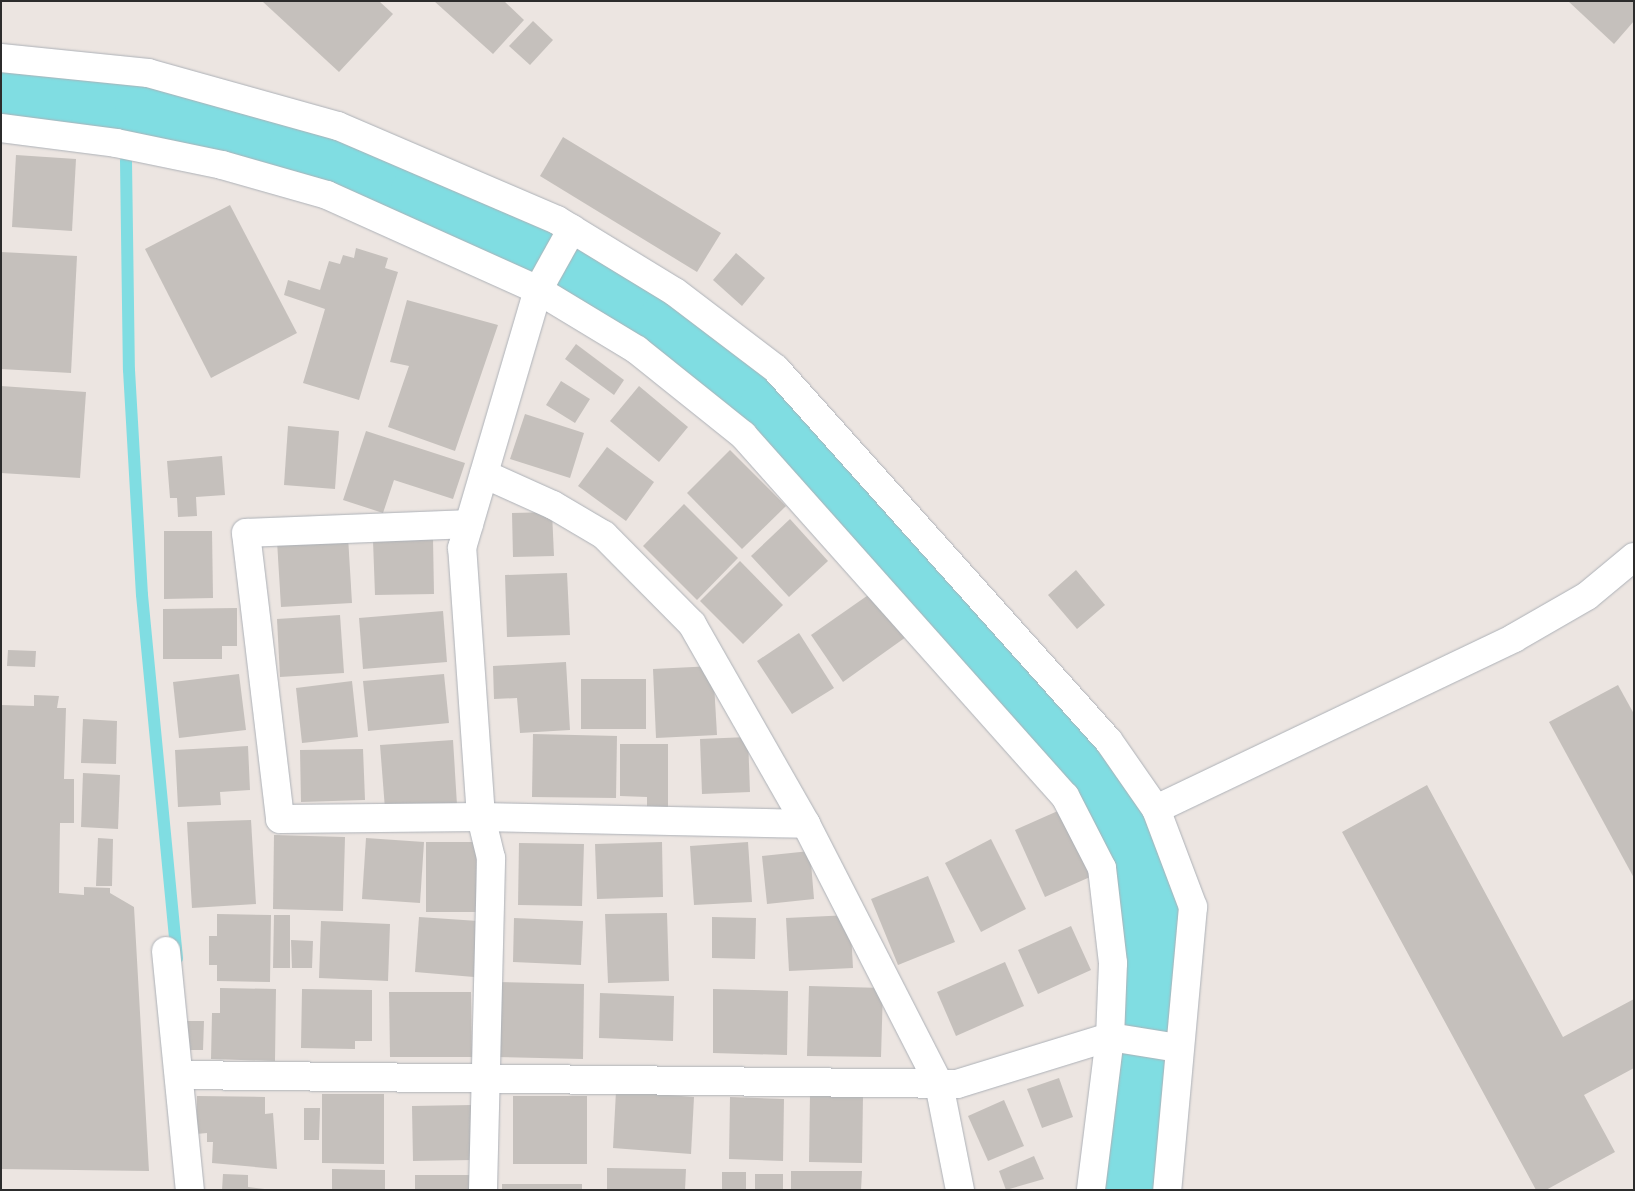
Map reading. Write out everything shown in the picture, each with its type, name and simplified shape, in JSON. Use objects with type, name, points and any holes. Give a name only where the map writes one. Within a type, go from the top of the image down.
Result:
[{"type":"street","points":[[1,58],[148,74],[338,126],[570,234],[676,292],[776,369],[1108,740],[1156,809],[1193,907],[1172,1046],[1167,1190]]},
{"type":"street","points":[[1,128],[116,143],[222,165],[327,195],[543,280],[636,350],[743,435],[1065,796],[1102,868],[1120,1037],[1091,1190]]},
{"type":"street","points":[[484,1190],[483,1077],[491,858],[481,817],[462,548],[543,280],[570,234]]},
{"type":"street","points":[[484,474],[553,505],[604,535],[650,578],[692,624],[806,824],[939,1084],[960,1190]]},
{"type":"street","points":[[469,524],[246,533],[280,819],[481,817],[806,824]]},
{"type":"street","points":[[1156,809],[1514,638],[1587,596],[1634,557]]},
{"type":"street","points":[[166,951],[183,1075],[190,1190]]},
{"type":"street","points":[[183,1075],[957,1084],[1120,1037],[1172,1046]]},
{"type":"building","points":[[262,1],[379,1],[393,14],[339,72]]},
{"type":"building","points":[[434,1],[504,1],[524,20],[493,54]]},
{"type":"building","points":[[1568,1],[1634,1],[1634,21],[1614,44]]},
{"type":"building","points":[[533,21],[553,40],[530,65],[509,46]]},
{"type":"building","points":[[563,137],[721,233],[697,272],[540,176]]},
{"type":"building","points":[[16,155],[76,159],[72,231],[12,227]]},
{"type":"building","points":[[230,205],[297,333],[211,378],[145,249]]},
{"type":"building","points":[[356,248],[388,258],[385,268],[398,272],[359,400],[303,383],[325,309],[284,295],[288,280],[320,290],[329,261],[340,264],[343,255],[354,258]]},
{"type":"building","points":[[1,252],[77,256],[71,373],[1,369]]},
{"type":"building","points":[[736,253],[765,278],[742,306],[713,280]]},
{"type":"building","points":[[407,300],[498,325],[455,451],[388,427],[409,366],[390,362]]},
{"type":"building","points":[[576,344],[624,380],[614,395],[565,359]]},
{"type":"building","points":[[561,381],[590,399],[575,423],[546,405]]},
{"type":"building","points":[[1,386],[86,392],[80,478],[1,473]]},
{"type":"building","points":[[639,386],[688,427],[659,462],[610,421]]},
{"type":"building","points":[[525,414],[584,433],[570,478],[510,459]]},
{"type":"building","points":[[288,426],[339,431],[335,489],[284,485]]},
{"type":"building","points":[[366,431],[465,463],[453,499],[394,480],[383,513],[343,500]]},
{"type":"building","points":[[607,447],[654,482],[626,521],[578,486]]},
{"type":"building","points":[[730,450],[786,506],[742,549],[687,493]]},
{"type":"building","points":[[222,456],[225,495],[196,497],[197,516],[178,517],[177,498],[170,498],[167,461]]},
{"type":"building","points":[[684,504],[738,558],[697,600],[643,546]]},
{"type":"building","points":[[552,512],[554,556],[513,557],[512,513]]},
{"type":"building","points":[[790,519],[828,561],[789,597],[751,556]]},
{"type":"building","points":[[164,531],[212,531],[213,598],[164,599]]},
{"type":"building","points":[[348,537],[352,603],[281,607],[277,541]]},
{"type":"building","points":[[433,539],[434,594],[375,595],[373,540]]},
{"type":"building","points":[[740,561],[783,605],[743,644],[700,601]]},
{"type":"building","points":[[1076,570],[1105,605],[1077,629],[1048,595]]},
{"type":"building","points":[[567,573],[570,635],[507,637],[505,575]]},
{"type":"building","points":[[874,591],[906,637],[843,682],[811,635]]},
{"type":"building","points":[[237,608],[237,646],[222,646],[222,659],[163,659],[163,609]]},
{"type":"building","points":[[443,611],[447,662],[363,669],[359,618]]},
{"type":"building","points":[[340,615],[344,673],[280,677],[277,619]]},
{"type":"building","points":[[799,633],[834,688],[792,714],[757,661]]},
{"type":"building","points":[[8,650],[36,651],[35,667],[7,666]]},
{"type":"building","points":[[566,662],[570,730],[520,733],[517,698],[494,699],[493,666]]},
{"type":"building","points":[[713,666],[717,735],[656,738],[653,669]]},
{"type":"building","points":[[239,674],[246,730],[179,738],[173,682]]},
{"type":"building","points":[[444,674],[449,723],[368,731],[363,681]]},
{"type":"building","points":[[581,679],[646,679],[646,729],[581,729]]},
{"type":"building","points":[[352,681],[358,737],[302,743],[296,688]]},
{"type":"building","points":[[1618,685],[1634,714],[1634,878],[1549,722]]},
{"type":"building","points":[[34,695],[59,696],[57,708],[66,708],[64,779],[74,779],[74,823],[60,823],[59,893],[84,895],[84,887],[110,888],[110,893],[134,907],[149,1171],[1,1169],[1,705],[34,706]]},
{"type":"building","points":[[83,719],[117,721],[116,764],[81,763]]},
{"type":"building","points":[[533,734],[617,736],[616,798],[532,797]]},
{"type":"building","points":[[748,737],[750,792],[702,794],[700,739]]},
{"type":"building","points":[[453,740],[457,805],[385,809],[380,745]]},
{"type":"building","points":[[620,744],[668,744],[668,810],[647,810],[647,797],[620,796]]},
{"type":"building","points":[[248,746],[250,790],[220,792],[221,805],[178,807],[175,750]]},
{"type":"building","points":[[363,749],[365,800],[301,802],[300,750]]},
{"type":"building","points":[[83,773],[120,775],[118,829],[81,827]]},
{"type":"building","points":[[1427,785],[1563,1037],[1634,999],[1634,1068],[1584,1095],[1615,1152],[1546,1190],[1536,1190],[1342,832]]},
{"type":"building","points":[[1060,810],[1090,877],[1045,897],[1015,830]]},
{"type":"building","points":[[251,820],[256,904],[192,908],[187,822]]},
{"type":"building","points":[[274,835],[345,837],[343,911],[273,909]]},
{"type":"building","points":[[98,838],[113,839],[112,886],[96,886]]},
{"type":"building","points":[[366,838],[424,842],[420,903],[362,899]]},
{"type":"building","points":[[991,839],[1026,909],[981,932],[945,863]]},
{"type":"building","points":[[426,842],[476,842],[476,912],[426,912]]},
{"type":"building","points":[[662,842],[663,897],[597,899],[595,844]]},
{"type":"building","points":[[748,842],[752,902],[694,905],[690,846]]},
{"type":"building","points":[[519,843],[584,844],[582,906],[518,905]]},
{"type":"building","points":[[810,851],[814,899],[767,904],[762,856]]},
{"type":"building","points":[[928,876],[955,942],[898,965],[871,899]]},
{"type":"building","points":[[667,913],[669,981],[608,983],[605,914]]},
{"type":"building","points":[[217,914],[271,915],[270,982],[217,981],[217,965],[209,965],[209,936],[217,936]]},
{"type":"building","points":[[274,915],[290,915],[290,968],[273,968]]},
{"type":"building","points":[[850,915],[853,968],[789,971],[786,918]]},
{"type":"building","points":[[419,917],[478,921],[474,977],[415,972]]},
{"type":"building","points":[[712,917],[756,918],[755,959],[712,958]]},
{"type":"building","points":[[514,918],[583,921],[581,965],[513,962]]},
{"type":"building","points":[[321,921],[390,924],[388,981],[319,978]]},
{"type":"building","points":[[1071,926],[1091,970],[1038,994],[1018,950]]},
{"type":"building","points":[[291,940],[313,941],[312,968],[292,968]]},
{"type":"building","points":[[1005,962],[1024,1006],[956,1036],[937,992]]},
{"type":"building","points":[[496,982],[584,984],[583,1059],[495,1057]]},
{"type":"building","points":[[809,986],[883,988],[881,1057],[807,1056]]},
{"type":"building","points":[[220,988],[276,989],[275,1061],[211,1059],[212,1013],[220,1013]]},
{"type":"building","points":[[302,989],[372,990],[372,1041],[355,1041],[355,1049],[301,1048]]},
{"type":"building","points":[[713,989],[788,991],[787,1055],[713,1053]]},
{"type":"building","points":[[389,992],[471,992],[472,1057],[390,1057]]},
{"type":"building","points":[[600,993],[674,996],[673,1041],[599,1038]]},
{"type":"building","points":[[187,1021],[204,1021],[203,1050],[186,1050]]},
{"type":"building","points":[[1059,1078],[1073,1117],[1042,1128],[1027,1089]]},
{"type":"building","points":[[616,1091],[694,1097],[691,1154],[613,1148]]},
{"type":"building","points":[[322,1094],[384,1094],[384,1164],[322,1163]]},
{"type":"building","points":[[810,1094],[863,1095],[862,1163],[809,1162]]},
{"type":"building","points":[[197,1096],[265,1097],[265,1114],[273,1113],[277,1169],[212,1163],[213,1142],[207,1142],[207,1133],[196,1134]]},
{"type":"building","points":[[513,1096],[587,1096],[587,1164],[513,1164]]},
{"type":"building","points":[[730,1097],[784,1099],[783,1161],[729,1159]]},
{"type":"building","points":[[1004,1100],[1024,1146],[988,1161],[968,1116]]},
{"type":"building","points":[[472,1105],[473,1160],[413,1161],[412,1106]]},
{"type":"building","points":[[304,1108],[320,1108],[319,1140],[304,1140]]},
{"type":"building","points":[[1034,1156],[1044,1179],[1006,1190],[999,1171]]},
{"type":"building","points":[[607,1168],[686,1169],[685,1190],[607,1190]]},
{"type":"building","points":[[332,1169],[385,1170],[385,1190],[332,1190]]},
{"type":"building","points":[[791,1171],[862,1171],[861,1190],[791,1190]]},
{"type":"building","points":[[722,1172],[746,1172],[746,1190],[722,1190]]},
{"type":"building","points":[[223,1174],[248,1175],[248,1187],[273,1190],[222,1190]]},
{"type":"building","points":[[755,1174],[783,1174],[783,1190],[755,1190]]},
{"type":"building","points":[[415,1175],[471,1175],[471,1190],[415,1190]]},
{"type":"building","points":[[502,1184],[582,1184],[582,1190],[502,1190]]},
{"type":"waterway","points":[[1,91],[152,109],[306,150],[426,197],[579,266],[672,328],[774,413],[1093,775],[1143,870],[1151,945],[1128,1190]]},
{"type":"waterway","points":[[145,122],[152,109]]},
{"type":"waterway","points":[[126,161],[129,370],[142,595],[177,958]]}]
